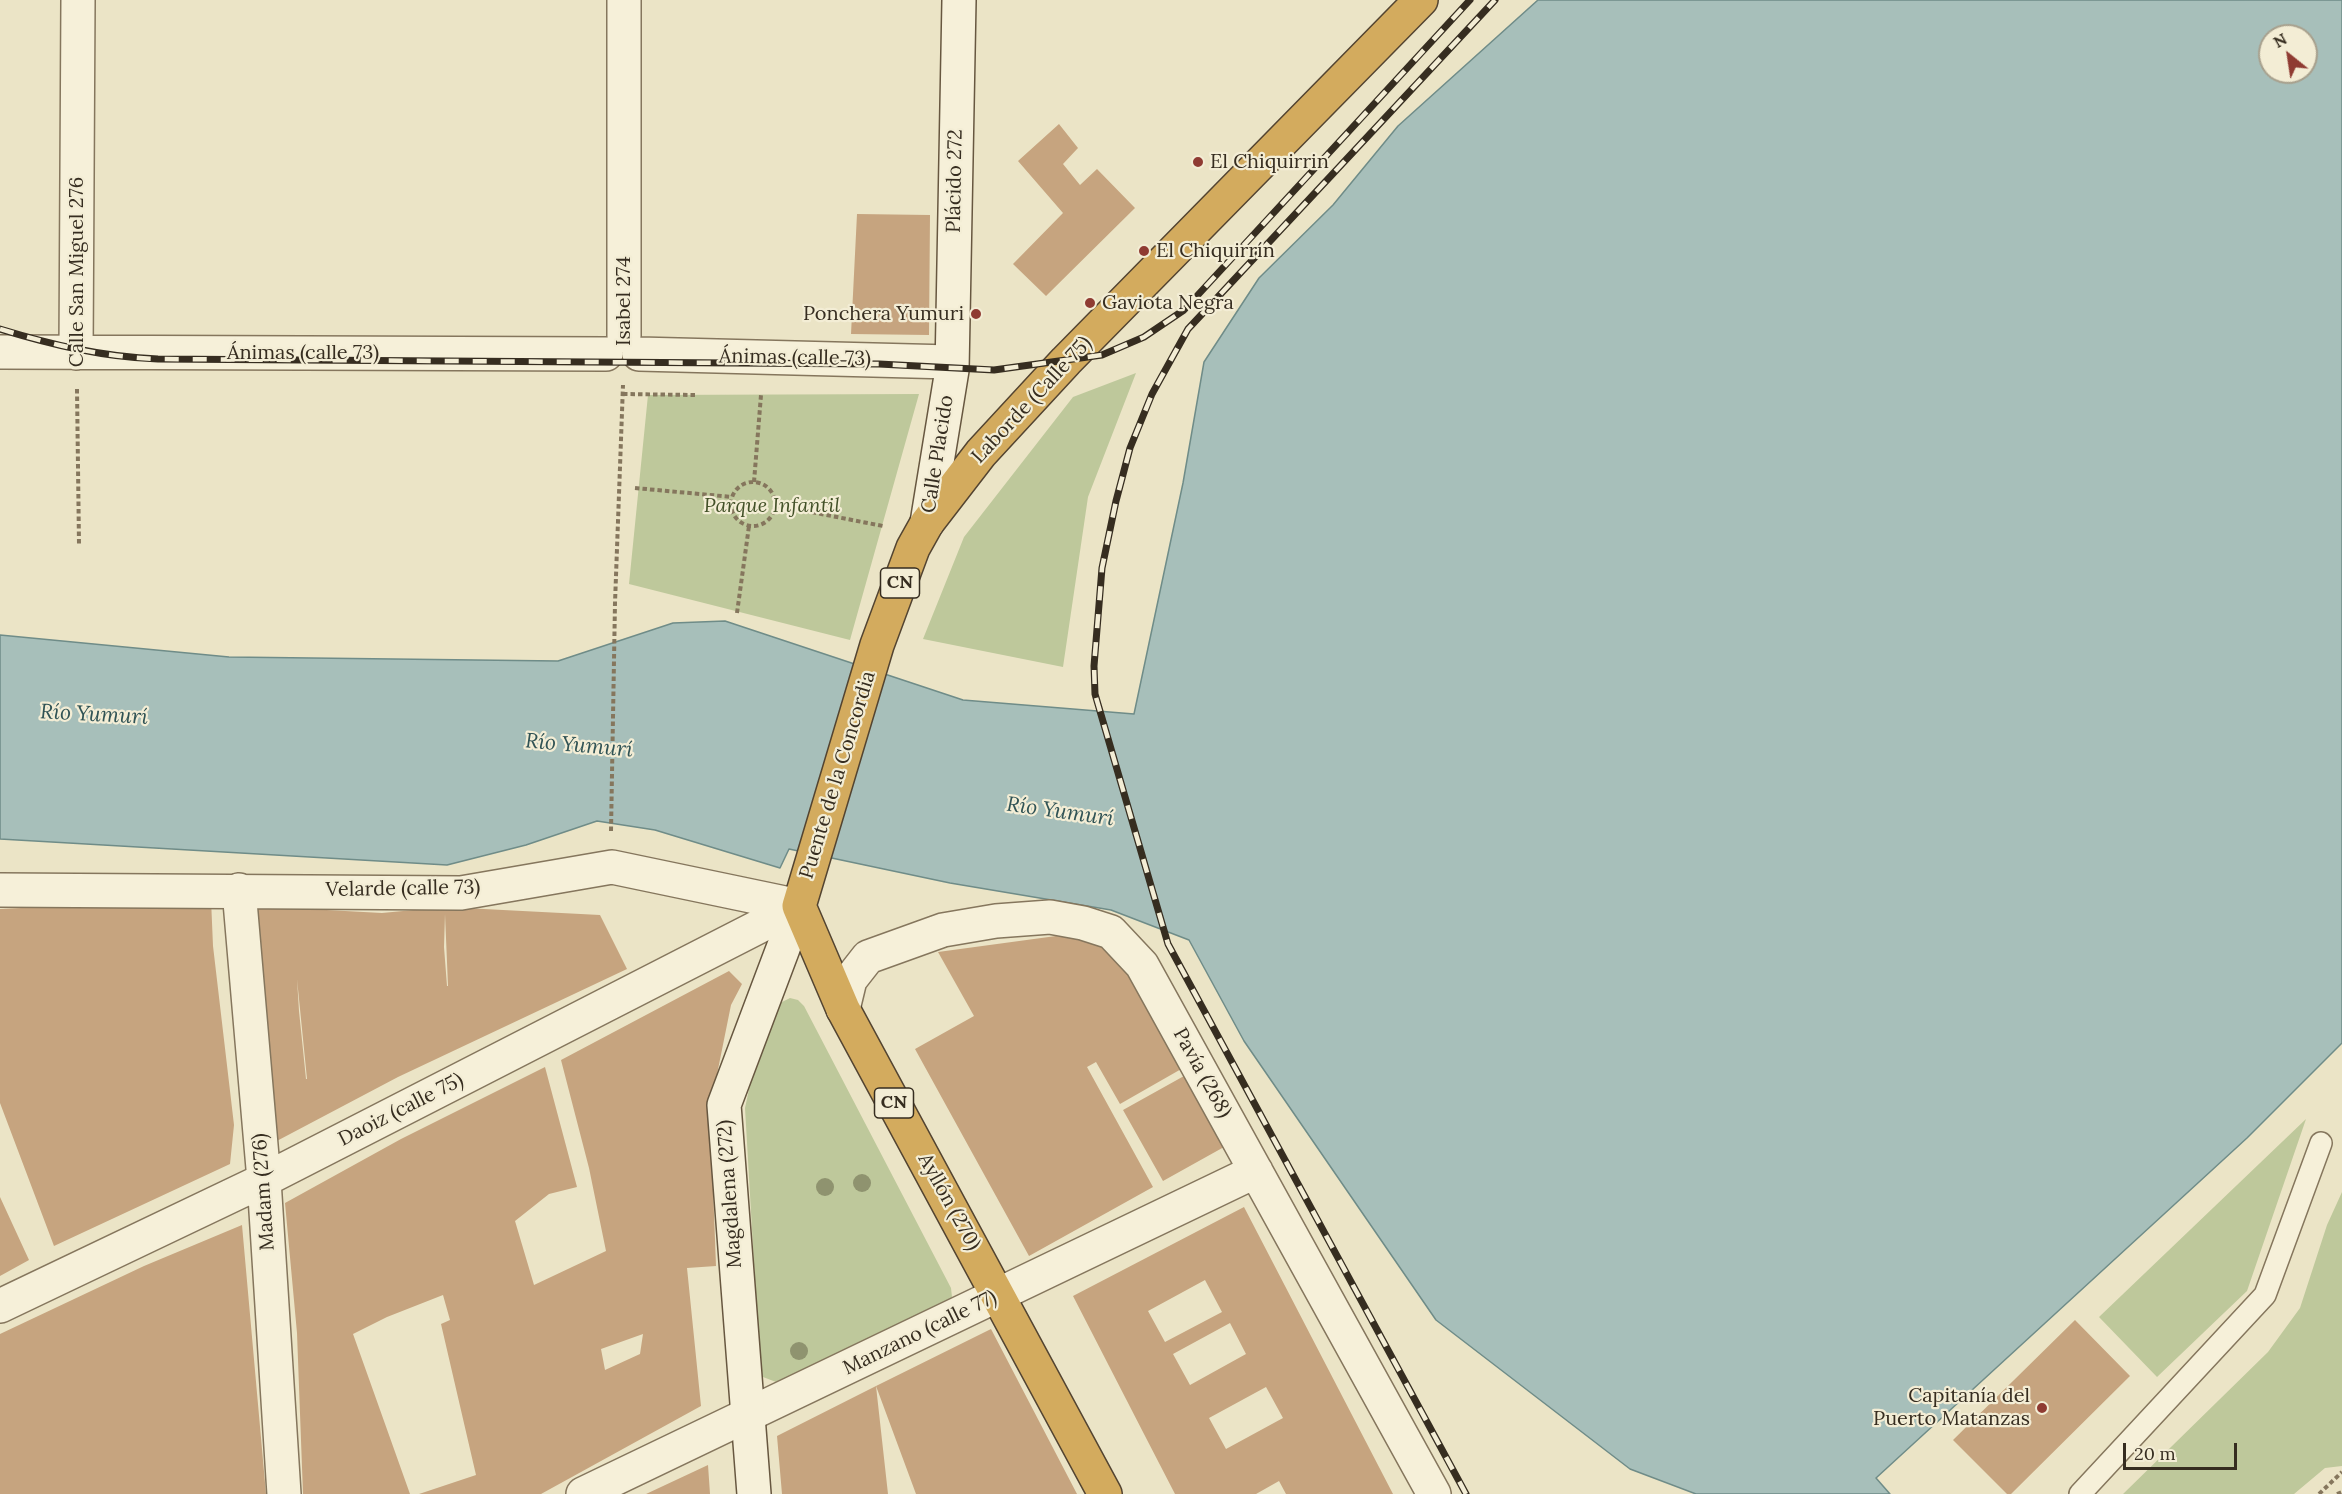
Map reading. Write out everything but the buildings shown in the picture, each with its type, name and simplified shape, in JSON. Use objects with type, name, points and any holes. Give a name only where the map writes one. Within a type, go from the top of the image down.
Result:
[{"type":"highway","name":"Laborde (Calle 75)","points":[[924,528],[981,453],[1066,361],[1421,0]]},
{"type":"highway","name":"Calle Placido","points":[[878,645],[913,548],[924,528]]},
{"type":"highway","name":"Puente de la Concordia","points":[[802,896],[878,645]]},
{"type":"highway","name":"Ayllón (270)","points":[[802,896],[843,1009],[1105,1494]]},
{"type":"street","name":"Calle San Miguel 276","points":[[76,352],[78,0]]},
{"type":"street","name":"Isabel 274","points":[[623,348],[624,0]]},
{"type":"street","name":"Plácido 272","points":[[951,362],[958,0]]},
{"type":"street","name":"Ánimas (calle 73)","points":[[0,352],[623,348],[951,362]]},
{"type":"street","name":"Calle Placido","points":[[924,528],[951,362]]},
{"type":"street","name":"Velarde (calle 73)","points":[[0,890],[461,893],[612,867],[802,896]]},
{"type":"street","name":"Madam (276)","points":[[239,890],[264,1180],[284,1494]]},
{"type":"street","name":"Daoiz (calle 75)","points":[[0,1306],[264,1180],[802,896]]},
{"type":"street","name":"Magdalena (272)","points":[[754,1494],[724,1105],[802,896]]},
{"type":"street","name":"Pavía (268)","points":[[843,1009],[850,980],[868,957],[943,930],[996,921],[1050,917],[1111,932],[1142,964],[1434,1494]]},
{"type":"street","name":"Manzano (calle 77)","points":[[584,1494],[1256,1171]]},
{"type":"lane","points":[[2080,1494],[2265,1295],[2321,1143]]},
{"type":"path","name":"Isabel 274","points":[[611,828],[623,348]]},
{"type":"path","name":"Calle San Miguel 276","points":[[76,352],[79,544]]},
{"type":"path","points":[[754,482],[761,395]]},
{"type":"path","points":[[754,482],[771,491],[775,505],[773,513],[763,524],[749,526],[742,524],[732,514],[732,497],[738,488],[754,482]]},
{"type":"path","points":[[634,488],[732,497]]},
{"type":"path","points":[[775,505],[924,528]]},
{"type":"path","points":[[737,613],[749,526]]},
{"type":"path","points":[[2319,1494],[2342,1473]]},
{"type":"path","points":[[2337,1494],[2342,1492]]},
{"type":"green space","points":[[1136,373],[1088,497],[1063,667],[923,639],[964,537],[1073,397]]},
{"type":"green space","name":"Parque Infantil","points":[[919,394],[850,640],[629,584],[648,395]]},
{"type":"green space","points":[[790,998],[798,1000],[804,1006],[951,1288],[952,1297],[943,1307],[776,1382],[763,1377],[760,1368],[745,1108],[751,1080],[778,1004]]},
{"type":"green space","points":[[2306,1119],[2247,1291],[2157,1377],[2099,1317]]},
{"type":"green space","points":[[2342,1192],[2342,1466],[2325,1468],[2294,1494],[2123,1494],[2268,1352],[2300,1308],[2327,1225]]},
{"type":"water","name":"Río Yumurí","points":[[1538,0],[2342,0],[2342,1043],[2247,1138],[1876,1478],[1890,1494],[1696,1494],[1630,1469],[1436,1320],[1244,1041],[1189,940],[1111,910],[950,883],[789,849],[780,868],[655,830],[597,821],[526,845],[447,865],[0,839],[0,635],[229,657],[558,661],[673,623],[725,621],[963,700],[1134,714],[1183,483],[1204,362],[1259,278],[1333,205],[1398,126]]},
{"type":"railway","points":[[0,329],[78,349],[118,356],[158,359],[879,364],[994,370],[1102,355],[1144,337],[1184,310],[1470,0]]},
{"type":"railway","points":[[1466,1494],[1168,944],[1095,694],[1094,666],[1102,568],[1130,448],[1152,394],[1188,329],[1495,0]]},
{"type":"place","name":"El Chiquirrin","points":[[1198,162]]},
{"type":"place","name":"El Chiquirrín","points":[[1144,251]]},
{"type":"place","name":"Gaviota Negra","points":[[1090,303]]},
{"type":"place","name":"Ponchera Yumuri","points":[[976,314]]},
{"type":"place","name":"Capitanía del Puerto Matanzas","points":[[2042,1408]]}]
